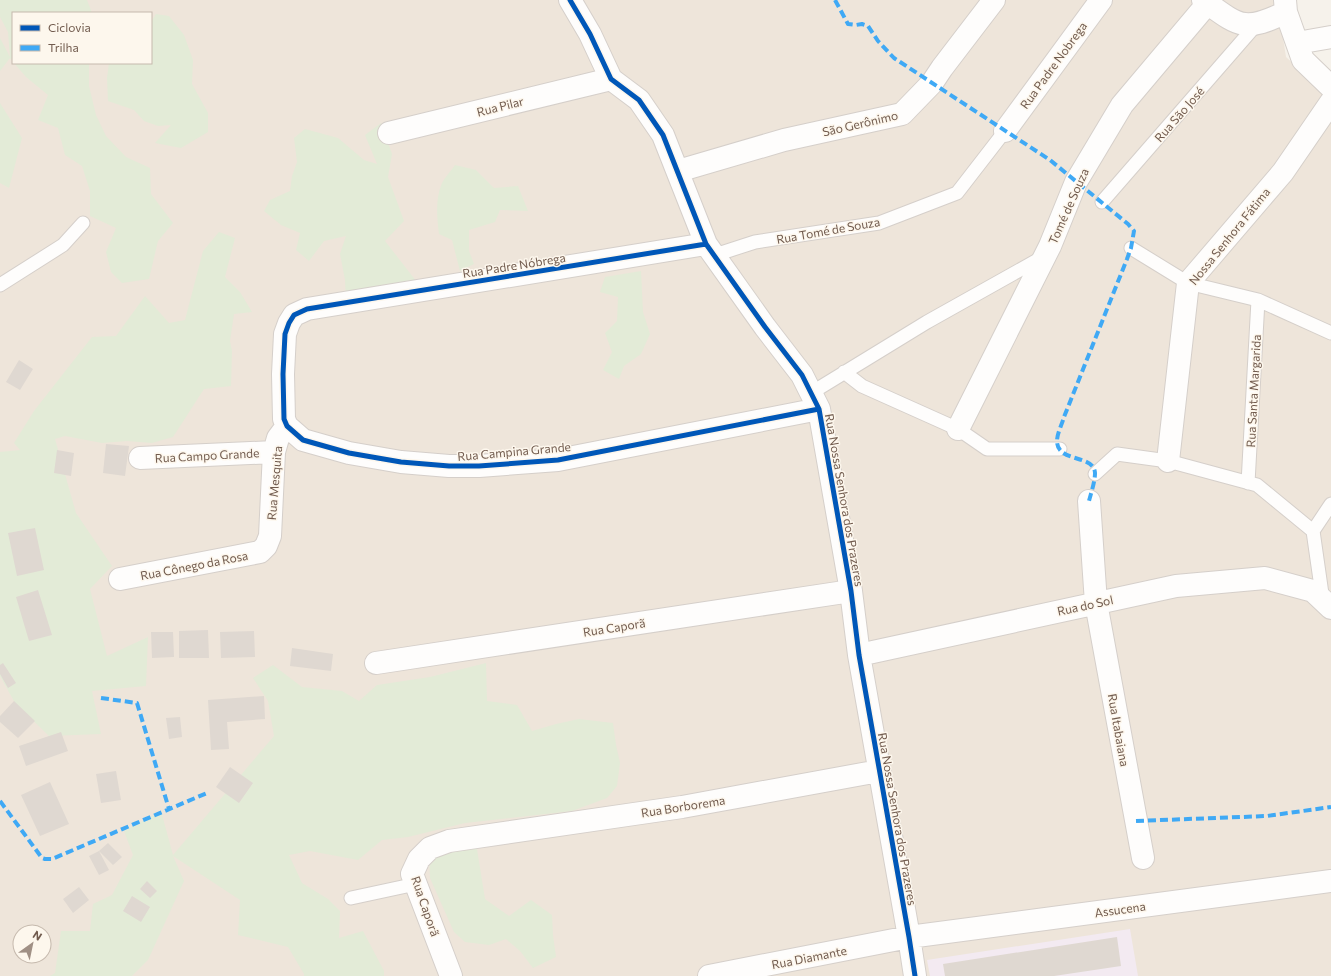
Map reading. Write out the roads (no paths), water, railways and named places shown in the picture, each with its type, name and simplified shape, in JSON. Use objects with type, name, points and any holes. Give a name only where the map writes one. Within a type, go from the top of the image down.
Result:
[{"type":"street","name":"Rua Nossa Senhora dos Prazeres","points":[[570,0],[590,34],[611,79],[638,100],[663,135],[710,249],[765,327],[802,375],[815,401],[851,591],[859,655],[915,976]]},
{"type":"street","name":"São Gerônimo","points":[[678,171],[784,140],[902,114],[932,83],[994,0]]},
{"type":"street","name":"Rua Padre Nobrega","points":[[1005,131],[1101,0]]},
{"type":"street","points":[[1206,2],[1232,21],[1245,25],[1290,21],[1331,37]]},
{"type":"street","name":"Tomé de Souza","points":[[958,429],[1045,256],[1076,182],[1122,105],[1206,2]]},
{"type":"street","points":[[1290,21],[1303,60],[1331,87]]},
{"type":"street","name":"Rua Pilar","points":[[389,133],[611,79]]},
{"type":"street","name":"Nossa Senhora Fátima","points":[[1168,461],[1188,283],[1283,172],[1331,102]]},
{"type":"street","name":"Rua Padre Nóbrega","points":[[287,426],[284,419],[282,374],[285,334],[288,323],[294,315],[307,309],[710,249]]},
{"type":"street","name":"Rua Campina Grande","points":[[287,426],[303,440],[349,453],[402,462],[449,466],[479,466],[558,460],[815,401]]},
{"type":"street","name":"Rua Mesquita","points":[[266,546],[270,536],[274,452],[278,438],[287,426]]},
{"type":"street","name":"Rua Campo Grande","points":[[140,458],[274,452]]},
{"type":"street","name":"Rua Itabaiana","points":[[1089,501],[1096,602],[1143,858]]},
{"type":"street","name":"Rua Cônego da Rosa","points":[[120,579],[260,552],[266,546]]},
{"type":"street","name":"Rua do Sol","points":[[859,655],[1096,602],[1176,586],[1264,578],[1323,600]]},
{"type":"street","name":"Rua Caporã","points":[[376,663],[851,591]]},
{"type":"street","name":"Rua Borborema","points":[[485,837],[682,807],[879,771]]},
{"type":"street","name":"Rua Caporã","points":[[451,976],[412,874],[419,859],[430,848],[449,842],[485,837]]},
{"type":"street","name":"Assucena","points":[[909,937],[1331,882]]},
{"type":"street","name":"Rua Diamante","points":[[709,976],[909,937]]},
{"type":"lane","name":"Rua São José","points":[[1102,202],[1256,25]]},
{"type":"lane","name":"Rua Tomé de Souza","points":[[710,249],[879,223],[956,193],[1005,131]]},
{"type":"lane","points":[[0,285],[63,245],[83,223]]},
{"type":"lane","points":[[1131,248],[1188,283],[1258,300],[1331,333]]},
{"type":"lane","points":[[815,401],[844,372],[927,322],[1045,256]]},
{"type":"lane","name":"Rua Santa Margarida","points":[[1248,483],[1258,300]]},
{"type":"lane","points":[[844,372],[862,386],[958,429],[987,449],[1060,449]]},
{"type":"lane","points":[[1095,474],[1117,454],[1168,461],[1257,485],[1313,532]]},
{"type":"lane","points":[[1323,600],[1313,532],[1331,504]]},
{"type":"lane","points":[[351,898],[416,884]]}]
